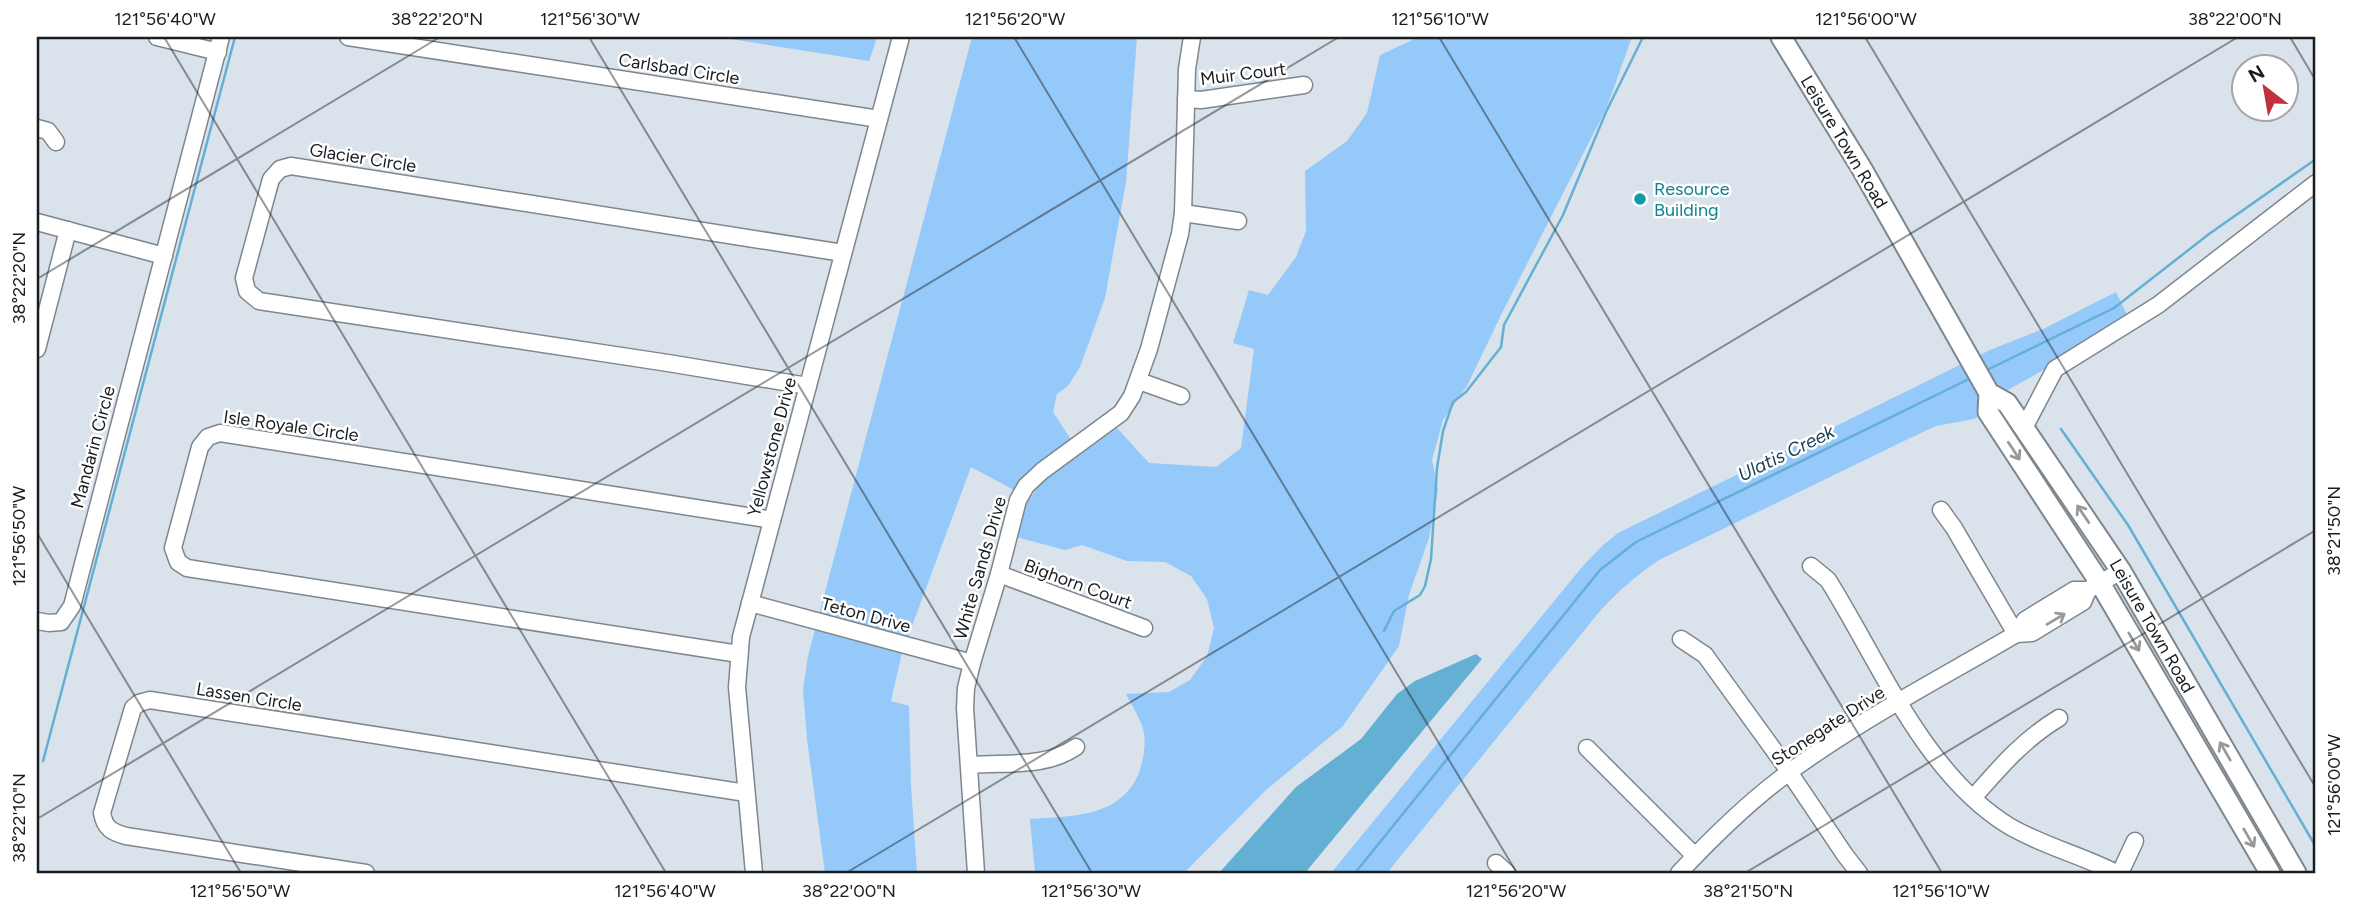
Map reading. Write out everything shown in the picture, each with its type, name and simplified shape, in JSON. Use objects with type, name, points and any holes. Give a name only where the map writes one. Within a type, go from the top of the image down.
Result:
[{"type":"main road","name":"Leisure Town Road","points":[[1781,37],[1862,169],[1989,393],[2007,403],[2121,571],[2296,873]]},
{"type":"main road","name":"Leisure Town Road","points":[[1989,393],[1988,412],[2270,873]]},
{"type":"street","points":[[157,37],[219,45]]},
{"type":"street","name":"Carlsbad Circle","points":[[348,37],[879,119]]},
{"type":"street","name":"Yellowstone Drive","points":[[754,873],[737,687],[739,654],[750,603],[901,37]]},
{"type":"street","name":"White Sands Drive","points":[[976,873],[971,765],[965,708],[972,663],[999,574],[1017,500],[1026,486],[1060,457],[1121,413],[1139,381],[1183,213],[1187,69],[1192,37]]},
{"type":"street","name":"Mandarin Circle","points":[[37,621],[61,622],[72,606],[219,45]]},
{"type":"street","name":"Muir Court","points":[[1186,99],[1201,100],[1304,85]]},
{"type":"street","points":[[37,128],[48,131],[56,142]]},
{"type":"street","name":"Glacier Circle","points":[[808,386],[641,358],[258,301],[242,294],[244,278],[277,165],[843,253]]},
{"type":"street","points":[[2024,428],[2054,369],[2158,305],[2316,183]]},
{"type":"street","points":[[1183,213],[1238,221]]},
{"type":"street","points":[[37,222],[164,256]]},
{"type":"street","points":[[37,349],[68,230]]},
{"type":"street","points":[[1139,381],[1181,396]]},
{"type":"street","name":"Isle Royale Circle","points":[[739,654],[196,569],[169,561],[205,432],[772,520]]},
{"type":"street","points":[[1941,510],[2015,634]]},
{"type":"street","points":[[1811,566],[1828,580],[1900,703],[1942,766],[1973,798],[2008,825],[2029,837],[2118,873],[2135,841]]},
{"type":"street","name":"Stonegate Drive","points":[[1679,873],[1742,811],[1790,772],[1847,733],[2015,634],[2025,620],[2074,590],[2094,586],[2121,571]]},
{"type":"street","name":"Bighorn Court","points":[[999,574],[1144,628]]},
{"type":"street","name":"Teton Drive","points":[[750,603],[972,663]]},
{"type":"street","points":[[1681,639],[1705,655],[1859,873]]},
{"type":"street","name":"Lassen Circle","points":[[366,873],[126,836],[99,827],[130,712],[136,700],[150,700],[746,793]]},
{"type":"street","points":[[1973,798],[2016,750],[2036,732],[2059,718]]},
{"type":"street","points":[[971,765],[1048,761],[1062,757],[1076,747]]},
{"type":"street","points":[[1587,748],[1695,856]]},
{"type":"shaded area","points":[[718,37],[871,37],[877,38],[869,61]]},
{"type":"shaded area","points":[[972,37],[1137,37],[1126,182],[1105,298],[1080,367],[1068,386],[1057,394],[1053,412],[1072,441],[1033,469],[1014,490],[971,467],[902,653],[891,701],[909,706],[917,873],[825,873],[803,690],[808,656]]},
{"type":"shaded area","points":[[1419,37],[1632,37],[1607,107],[1467,386],[1443,420],[1432,460],[1438,490],[1429,538],[1409,595],[1399,646],[1343,726],[1265,791],[1184,873],[1035,873],[1030,819],[1092,812],[1119,800],[1130,789],[1141,765],[1145,739],[1141,724],[1126,694],[1169,692],[1190,680],[1207,656],[1214,628],[1207,599],[1191,576],[1165,562],[1127,561],[1082,545],[1065,550],[1016,537],[1025,506],[1041,482],[1117,428],[1149,463],[1216,467],[1241,448],[1254,349],[1233,343],[1249,290],[1268,295],[1296,257],[1306,231],[1305,171],[1347,141],[1367,113],[1380,55]]},
{"type":"shaded area","points":[[2116,292],[2130,321],[2008,390],[2014,400],[1974,419],[1936,426],[1659,560],[1643,571],[1600,611],[1387,873],[1331,873],[1582,567],[1618,533],[1990,350],[2043,329]]},
{"type":"shaded area","points":[[1476,654],[1482,659],[1305,873],[1219,873],[1296,787],[1361,739],[1397,694],[1415,681]]},
{"type":"waterway","points":[[43,761],[235,37]]},
{"type":"waterway","points":[[1384,631],[1394,611],[1420,595],[1425,586],[1431,559],[1437,468],[1443,431],[1453,402],[1466,392],[1501,347],[1504,325],[1563,215],[1606,112],[1643,37]]},
{"type":"waterway","name":"Ulatis Creek","points":[[1987,370],[2114,308],[2209,234],[2316,159]]},
{"type":"waterway","name":"Ulatis Creek","points":[[1355,873],[1600,570],[1636,542],[1971,378]]},
{"type":"waterway","points":[[2061,429],[2128,525],[2316,847]]},
{"type":"place","name":"Resource Building","points":[[1640,199]]}]
